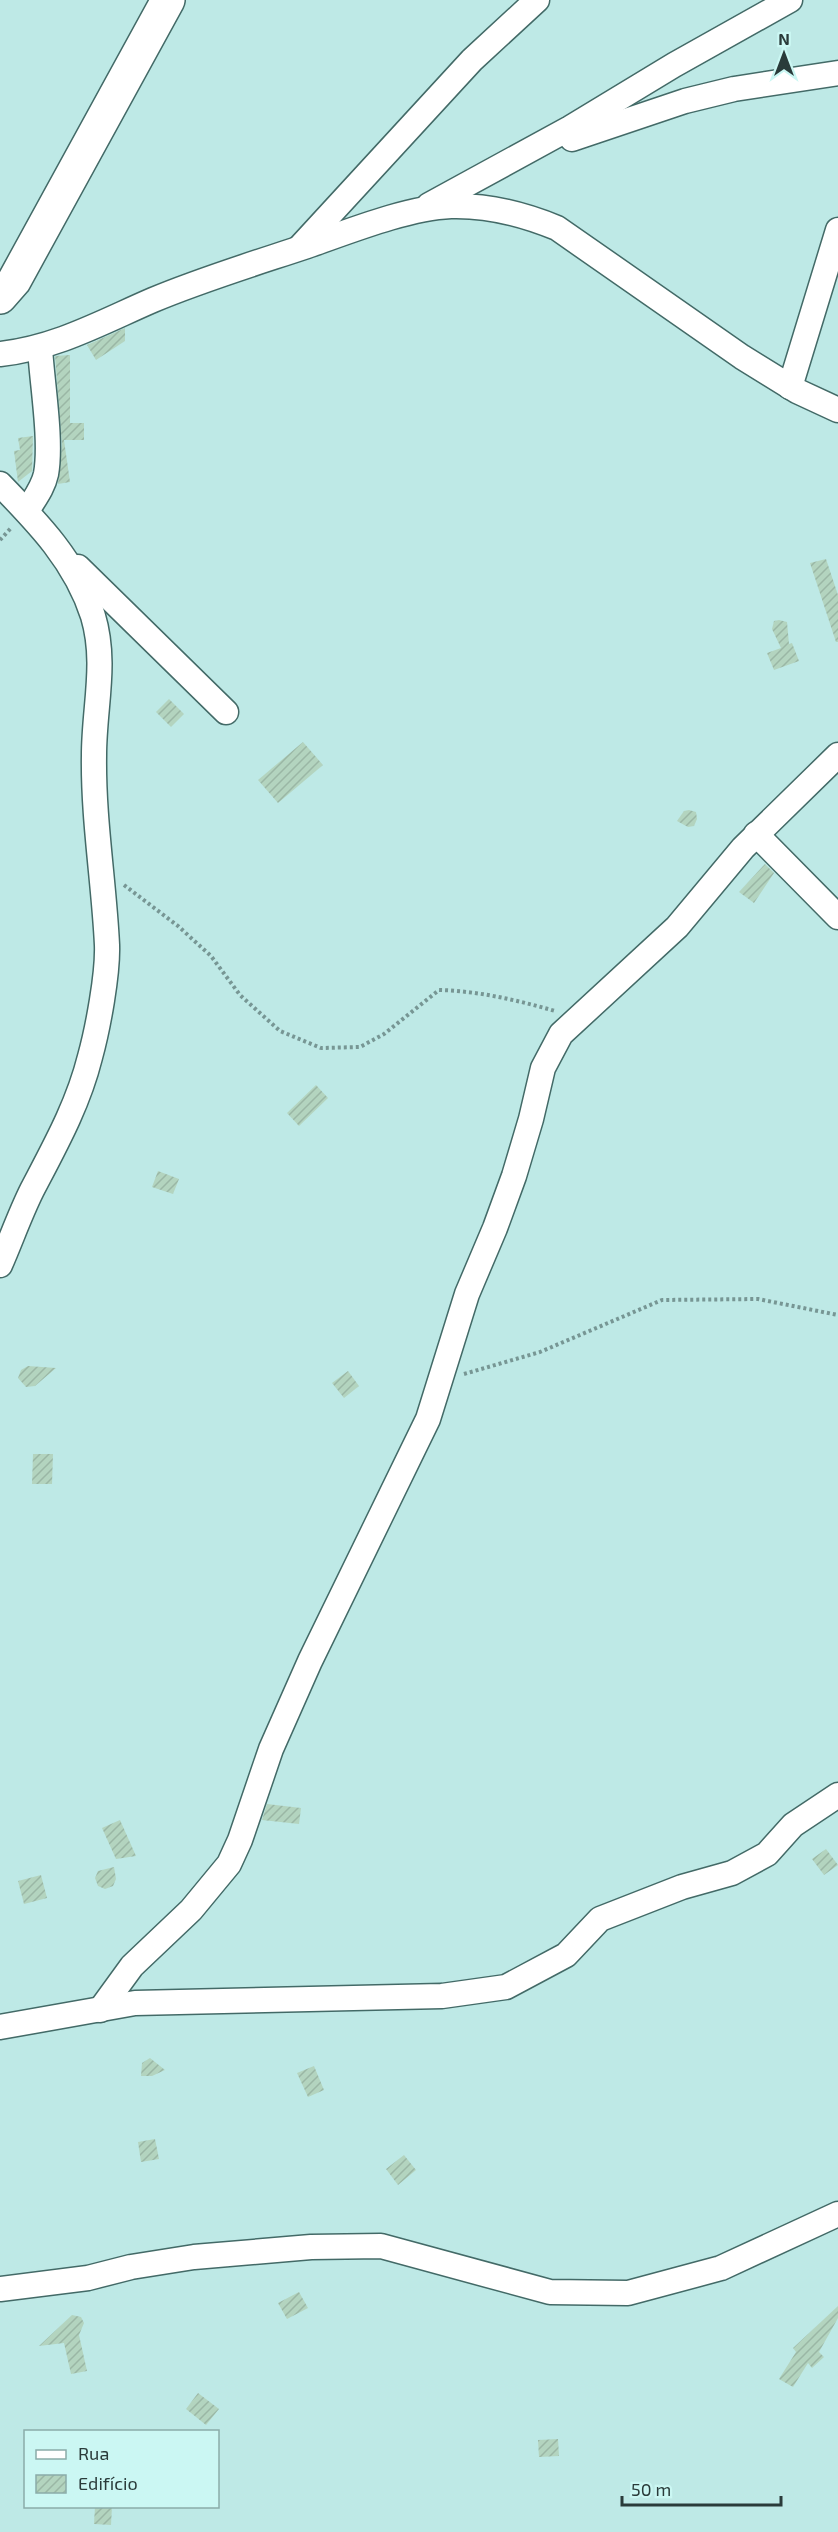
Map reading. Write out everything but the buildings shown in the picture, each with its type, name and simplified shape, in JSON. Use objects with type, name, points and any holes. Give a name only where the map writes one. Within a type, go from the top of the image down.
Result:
[{"type":"street","points":[[0,297],[14,281],[168,0]]},
{"type":"street","points":[[298,249],[472,60],[537,0]]},
{"type":"street","points":[[418,212],[790,0]]},
{"type":"street","points":[[515,158],[685,101],[734,89],[838,73]]},
{"type":"street","points":[[0,354],[40,348],[68,339],[155,299],[298,249],[418,212],[451,206],[494,208],[528,216],[557,228],[742,357],[790,387],[838,410]]},
{"type":"street","points":[[790,387],[838,230]]},
{"type":"street","points":[[27,511],[46,473],[46,420],[40,348]]},
{"type":"street","points":[[0,484],[62,552],[226,712]]},
{"type":"street","points":[[0,1265],[31,1192],[76,1105],[91,1057],[100,1009],[107,948],[94,809],[94,753],[100,642],[80,585],[62,552]]},
{"type":"street","points":[[100,2010],[132,1966],[191,1910],[229,1864],[240,1840],[271,1749],[310,1661],[406,1469],[428,1419],[467,1294],[514,1176],[543,1068],[561,1034],[677,927],[756,834],[838,755]]},
{"type":"street","points":[[756,834],[838,917]]},
{"type":"street","points":[[0,2027],[135,2003],[442,1996],[506,1987],[566,1955],[600,1919],[682,1887],[732,1873],[767,1854],[793,1825],[838,1795]]},
{"type":"street","points":[[0,2289],[88,2278],[131,2267],[194,2257],[311,2247],[381,2246],[550,2292],[628,2294],[721,2268],[838,2214]]},
{"type":"path","points":[[100,856],[111,872],[135,894],[178,926],[211,956],[240,995],[280,1031],[321,1048],[360,1047],[384,1034],[439,990],[462,990],[502,998],[579,1018]]},
{"type":"path","points":[[442,1380],[540,1352],[662,1300],[758,1299],[838,1315]]}]
